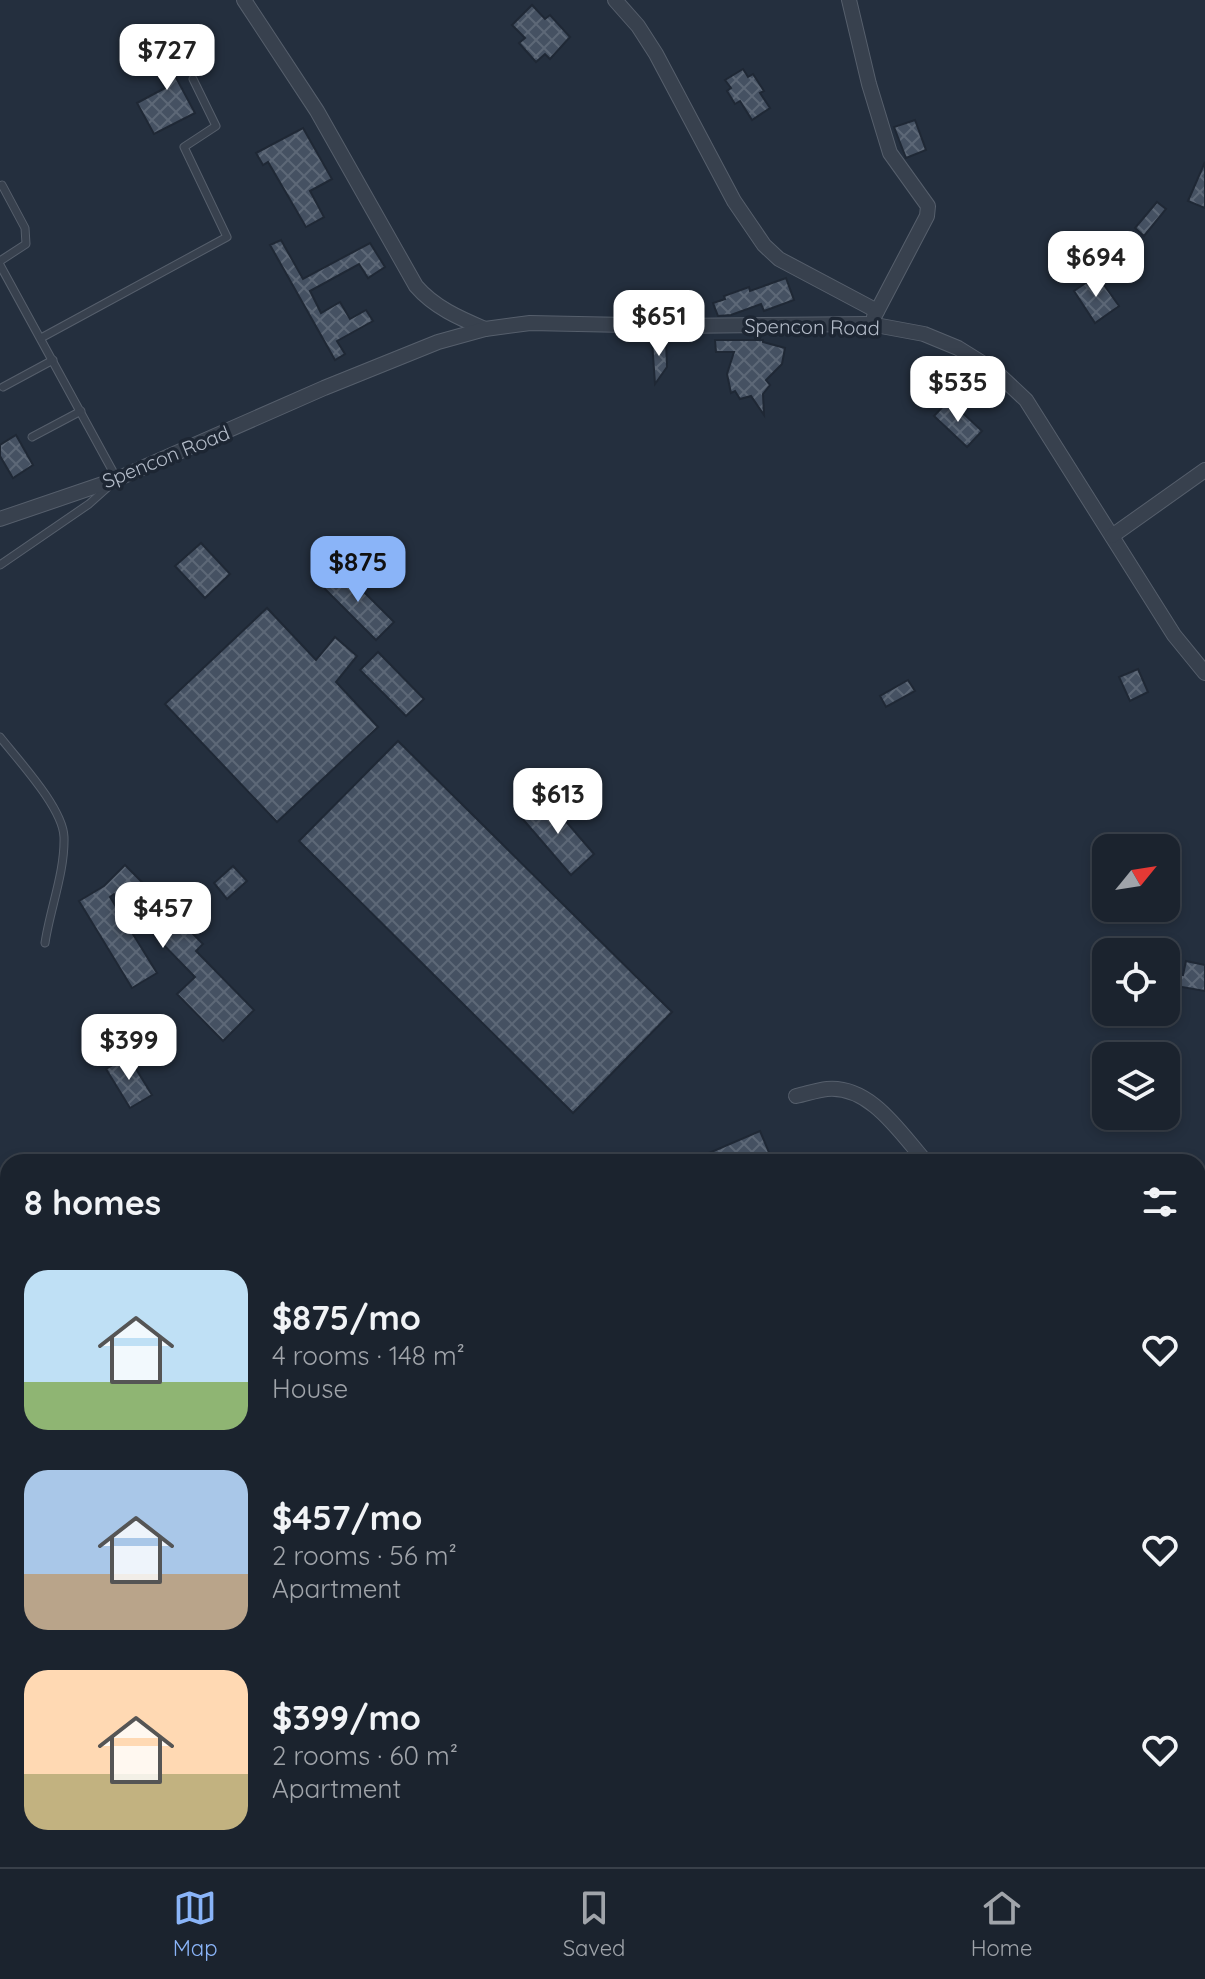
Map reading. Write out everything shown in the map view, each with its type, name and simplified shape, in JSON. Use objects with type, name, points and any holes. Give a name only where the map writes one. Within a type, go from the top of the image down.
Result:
[{"type":"street","points":[[244,0],[317,111],[416,286],[427,299],[485,329]]},
{"type":"street","points":[[615,0],[638,26],[656,54],[734,201],[764,245],[779,259],[873,318],[927,216],[928,206],[890,153],[869,84],[849,0]]},
{"type":"street","name":"Spencon Road","points":[[0,519],[117,479],[390,360],[485,329],[530,323],[675,326],[873,318],[958,348],[995,371],[1026,400],[1174,635],[1205,673]]},
{"type":"street","points":[[1112,536],[1205,470]]},
{"type":"street","points":[[796,1096],[827,1089],[857,1093],[875,1106],[919,1154]]},
{"type":"lane","points":[[41,338],[227,237],[184,147],[216,126],[193,79]]},
{"type":"lane","points":[[0,565],[89,504],[117,479],[0,263],[26,244],[25,228],[2,185]]},
{"type":"lane","points":[[3,387],[53,360]]},
{"type":"lane","points":[[32,437],[81,411]]},
{"type":"lane","points":[[0,737],[47,800],[64,835],[45,943]]},
{"type":"building","points":[[532,5],[545,19],[550,15],[570,37],[550,59],[545,54],[536,62],[519,43],[525,38],[512,25]]},
{"type":"building","points":[[177,44],[189,66],[174,74],[195,113],[154,134],[137,103],[165,88],[147,56],[159,49],[161,54]]},
{"type":"building","points":[[743,69],[748,77],[753,74],[770,108],[752,120],[740,101],[735,104],[727,91],[731,88],[725,80]]},
{"type":"building","points":[[915,120],[926,150],[906,158],[894,127]]},
{"type":"building","points":[[303,128],[332,179],[310,191],[324,217],[306,227],[268,162],[263,165],[256,153]]},
{"type":"building","points":[[1205,162],[1205,208],[1188,201]]},
{"type":"building","points":[[1157,202],[1166,209],[1144,236],[1135,228]]},
{"type":"building","points":[[281,240],[303,279],[370,243],[385,267],[368,278],[359,264],[310,291],[321,313],[340,302],[350,319],[366,310],[373,321],[337,341],[345,354],[335,360],[270,245]]},
{"type":"building","points":[[1097,275],[1119,306],[1095,323],[1074,291]]},
{"type":"building","points":[[786,278],[794,300],[764,311],[761,304],[731,315],[718,316],[713,303],[725,299],[724,296],[749,287],[750,291]]},
{"type":"building","points":[[715,340],[763,340],[785,348],[782,364],[766,380],[770,385],[763,394],[764,415],[751,396],[740,399],[735,391],[731,393],[727,374],[734,352],[716,352]]},
{"type":"building","points":[[652,341],[666,341],[667,367],[655,384]]},
{"type":"building","points":[[949,400],[982,431],[967,447],[934,416]]},
{"type":"building","points":[[16,435],[33,465],[13,478],[0,456],[0,445]]},
{"type":"building","points":[[201,543],[230,574],[205,598],[175,566]]},
{"type":"building","points":[[340,568],[394,622],[376,640],[322,586]]},
{"type":"building","points":[[267,608],[316,660],[335,637],[357,656],[336,682],[378,727],[277,822],[165,704]]},
{"type":"building","points":[[378,652],[424,699],[406,716],[360,670]]},
{"type":"building","points":[[1138,669],[1148,692],[1130,701],[1119,677]]},
{"type":"building","points":[[908,680],[915,691],[886,707],[880,696]]},
{"type":"building","points":[[398,741],[672,1012],[573,1113],[299,841]]},
{"type":"building","points":[[545,797],[594,854],[571,875],[521,817]]},
{"type":"building","points":[[125,865],[203,944],[196,951],[254,1010],[223,1041],[177,994],[195,977],[114,894],[110,897],[157,973],[132,988],[79,901],[104,886]]},
{"type":"building","points":[[233,866],[247,881],[227,899],[214,883]]},
{"type":"building","points":[[1186,961],[1205,965],[1205,991],[1180,987],[1180,974],[1183,975]]},
{"type":"building","points":[[128,1056],[152,1095],[130,1108],[106,1069]]},
{"type":"building","points":[[760,1131],[770,1154],[707,1154]]}]
